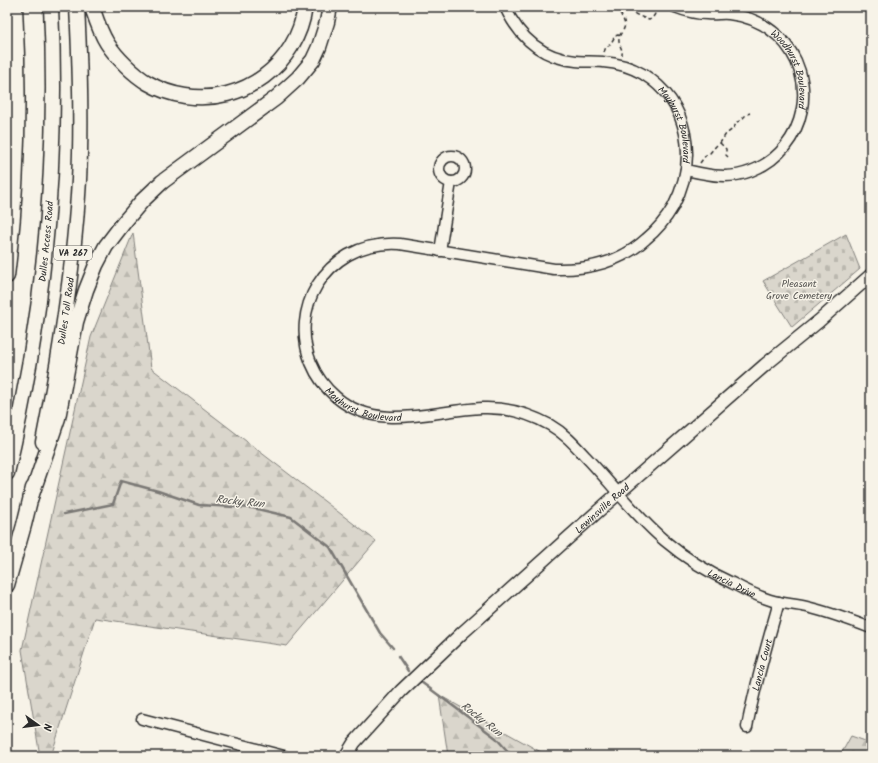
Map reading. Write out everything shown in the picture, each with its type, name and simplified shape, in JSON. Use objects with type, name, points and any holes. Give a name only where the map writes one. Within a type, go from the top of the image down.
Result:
[{"type":"highway","points":[[7,276],[14,209],[17,147],[18,84],[15,7]]},
{"type":"highway","name":"Dulles Access Road","points":[[7,472],[30,365],[48,233],[54,122],[52,7]]},
{"type":"highway","name":"Dulles Toll Road","points":[[7,585],[31,497],[54,388],[67,301],[76,224],[79,181],[81,113],[77,7]]},
{"type":"highway","points":[[92,7],[97,23],[107,44],[120,60],[133,72],[161,90],[192,97],[206,97],[240,90],[258,81],[277,66],[292,47],[302,26],[305,7]]},
{"type":"highway","points":[[31,497],[58,418],[76,322],[86,290],[96,265],[106,246],[142,201],[162,182],[276,98],[298,78],[310,64],[319,47],[330,7]]},
{"type":"main road","name":"Lewinsville Road","points":[[346,756],[354,743],[401,691],[461,634],[765,365],[819,321],[871,275]]},
{"type":"street","name":"Mayhurst Boulevard","points":[[505,7],[510,18],[527,40],[549,54],[562,59],[604,62],[630,68],[654,82],[665,92],[674,104],[680,116],[687,141],[688,156],[686,170],[680,192],[673,207],[655,232],[629,253],[604,264],[582,269],[554,269],[400,244],[373,246],[360,250],[336,264],[326,273],[311,297],[306,311],[304,326],[307,352],[312,366],[327,389],[338,399],[363,412],[392,418],[484,408],[514,411],[536,418],[566,436],[619,494]]},
{"type":"street","name":"Woodhurst Boulevard","points":[[675,7],[706,14],[742,16],[767,27],[778,36],[793,55],[803,83],[804,97],[802,110],[793,136],[776,156],[764,165],[752,171],[738,175],[725,176],[712,176],[686,170]]},
{"type":"street","points":[[440,251],[451,182]]},
{"type":"street","name":"Lancia Drive","points":[[619,494],[648,526],[665,541],[683,555],[715,575],[747,591],[771,600],[838,615],[871,628]]},
{"type":"street","name":"Lancia Court","points":[[747,727],[753,698],[779,602]]},
{"type":"street","points":[[142,719],[284,756]]},
{"type":"path","points":[[617,7],[623,17],[625,26],[621,36],[618,38],[622,55]]},
{"type":"path","points":[[632,7],[637,16],[642,16],[649,20],[652,19],[658,8]]},
{"type":"path","points":[[604,52],[606,47],[610,45],[616,36],[621,36]]},
{"type":"path","points":[[700,163],[706,155],[720,143],[726,134],[733,129],[737,122],[741,121],[746,114],[750,113]]},
{"type":"path","points":[[720,143],[726,149],[726,155],[728,157]]},
{"type":"green space","points":[[133,233],[151,368],[376,541],[287,646],[95,618],[51,756],[40,756],[22,650],[91,337]]},
{"type":"green space","name":"Pleasant Grove Cemetery","points":[[846,234],[860,269],[792,327],[763,281]]},
{"type":"green space","points":[[439,695],[548,756],[448,756]]},
{"type":"green space","points":[[851,736],[871,743],[871,756],[840,756]]},
{"type":"waterway","name":"Rocky Run","points":[[64,514],[113,504],[121,481],[158,491],[199,505],[253,508],[291,517],[330,547],[380,633],[393,648]]},
{"type":"waterway","name":"Rocky Run","points":[[398,656],[408,671]]},
{"type":"waterway","name":"Rocky Run","points":[[421,682],[496,738],[512,756]]}]
